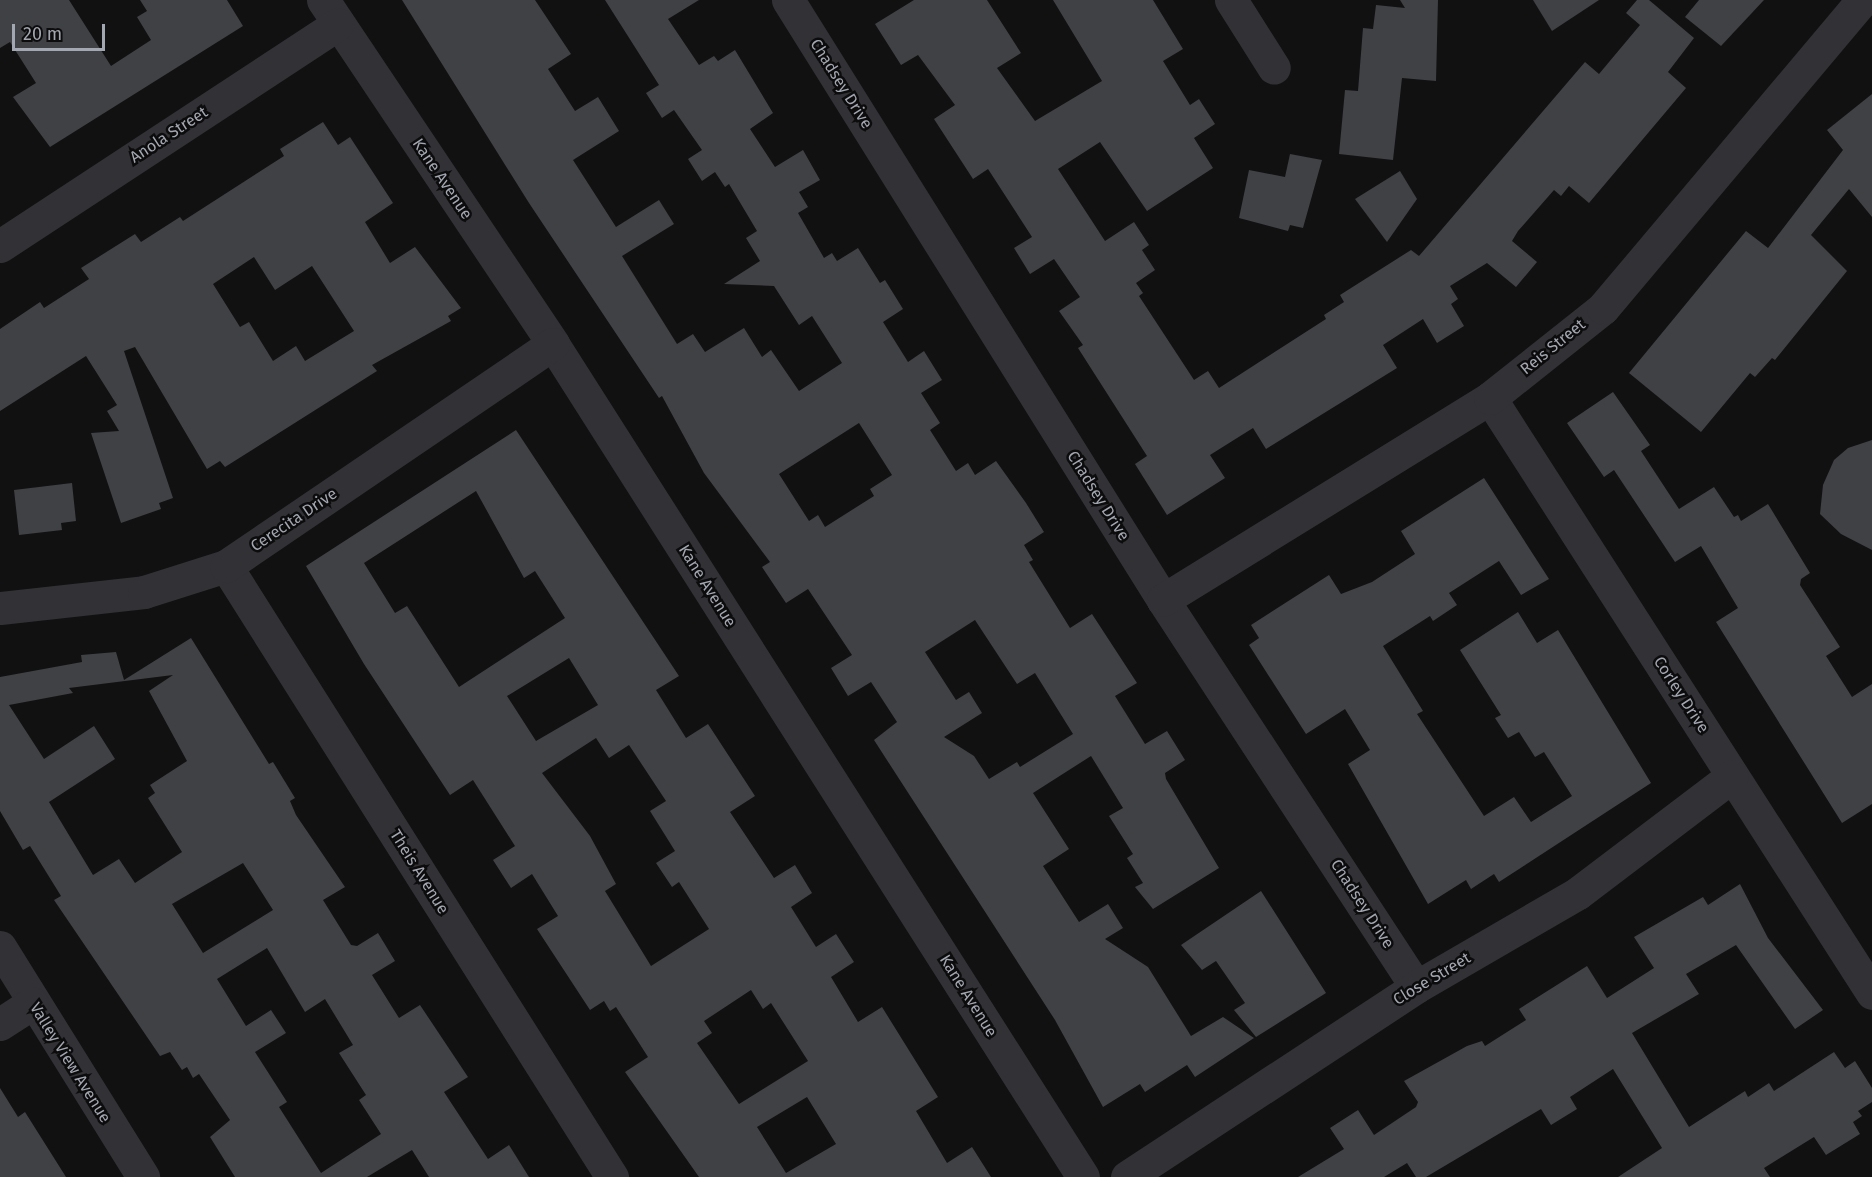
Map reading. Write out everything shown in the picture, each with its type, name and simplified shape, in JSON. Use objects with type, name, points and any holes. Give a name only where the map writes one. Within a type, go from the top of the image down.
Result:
[{"type":"street","points":[[1231,0],[1274,68]]},
{"type":"street","name":"Reis Street","points":[[1162,600],[1490,398],[1603,308],[1862,0]]},
{"type":"street","name":"Chadsey Drive","points":[[800,4],[1162,600],[1416,987]]},
{"type":"street","name":"Anola Street","points":[[4,234],[331,12]]},
{"type":"street","name":"Kane Avenue","points":[[331,12],[553,344],[1083,1177]]},
{"type":"street","name":"Cerecita Drive","points":[[0,608],[144,591],[226,566],[553,344]]},
{"type":"street","name":"Corley Drive","points":[[1490,398],[1872,993]]},
{"type":"street","name":"Theis Avenue","points":[[226,566],[612,1177]]},
{"type":"street","name":"Close Street","points":[[1127,1177],[1416,987],[1578,893],[1732,776]]},
{"type":"street","name":"Valley View Avenue","points":[[0,947],[32,1003],[143,1177]]},
{"type":"street","points":[[0,1024],[32,1003]]},
{"type":"building","points":[[0,0],[69,0],[111,66],[151,40],[137,17],[147,11],[140,0],[227,0],[243,26],[50,147],[13,97],[36,83],[10,42],[0,48]]},
{"type":"building","points":[[402,0],[535,0],[571,54],[548,69],[575,111],[598,97],[619,131],[573,160],[616,227],[659,200],[674,224],[622,256],[677,344],[693,334],[705,352],[744,328],[762,357],[771,350],[799,391],[842,363],[812,316],[799,325],[774,286],[724,284],[760,261],[746,238],[757,231],[729,184],[725,187],[715,172],[702,181],[688,159],[702,150],[674,110],[662,118],[646,93],[659,85],[605,0],[699,0],[668,19],[699,65],[714,56],[718,61],[735,50],[773,113],[750,129],[775,167],[803,150],[820,180],[799,192],[808,207],[798,213],[824,258],[832,253],[837,261],[858,248],[880,283],[885,280],[903,309],[883,322],[908,362],[924,351],[942,380],[921,393],[940,423],[930,430],[956,471],[968,463],[975,475],[996,461],[1026,503],[1044,532],[1024,545],[1033,560],[1029,562],[1070,628],[1092,614],[1137,683],[1115,696],[1145,744],[1167,731],[1185,760],[1165,773],[1166,779],[1219,868],[1153,909],[1135,887],[1143,883],[1127,858],[1133,854],[1109,816],[1123,808],[1091,756],[1033,793],[1069,849],[1043,866],[1079,922],[1108,904],[1123,928],[1105,939],[1148,967],[1191,1036],[1223,1017],[1254,1038],[1195,1077],[1187,1065],[1145,1092],[1140,1084],[1103,1107],[1055,1020],[874,740],[897,722],[871,682],[848,696],[831,668],[852,655],[808,589],[786,603],[762,567],[770,562],[704,473],[662,396],[659,398],[529,203]],"holes":[[[859,423],[892,475],[870,489],[874,496],[825,527],[818,515],[809,521],[779,474]],[[975,620],[1017,684],[1035,673],[1073,734],[1020,767],[1017,762],[989,779],[974,756],[944,737],[982,713],[969,692],[956,700],[925,652]]]},
{"type":"building","points":[[914,0],[987,0],[1021,53],[997,68],[1035,121],[1102,81],[1053,0],[1153,0],[1183,49],[1163,61],[1190,105],[1199,99],[1215,124],[1194,138],[1213,168],[1147,211],[1100,142],[1058,169],[1105,241],[1134,222],[1149,245],[1142,250],[1155,270],[1136,283],[1143,293],[1139,296],[1194,380],[1208,371],[1219,388],[1326,319],[1324,315],[1344,302],[1340,295],[1411,250],[1419,256],[1585,62],[1599,74],[1640,25],[1626,13],[1637,0],[1649,0],[1694,38],[1668,72],[1686,88],[1589,203],[1569,186],[1561,196],[1554,190],[1518,231],[1512,241],[1537,262],[1516,287],[1487,263],[1450,286],[1458,299],[1451,304],[1464,326],[1437,343],[1423,319],[1383,345],[1397,368],[1266,449],[1253,428],[1210,455],[1225,478],[1167,515],[1135,464],[1147,456],[1078,348],[1083,345],[1059,311],[1080,297],[1054,259],[1030,274],[1014,248],[1032,237],[988,169],[973,179],[934,119],[955,105],[918,55],[901,65],[875,24]]},
{"type":"building","points":[[1400,0],[1438,0],[1436,81],[1402,78],[1393,160],[1339,154],[1345,90],[1358,91],[1363,28],[1373,29],[1376,5],[1405,8]]},
{"type":"building","points":[[1533,0],[1599,0],[1552,31]]},
{"type":"building","points":[[1699,0],[1764,0],[1721,46],[1685,17]]},
{"type":"building","points":[[1872,94],[1872,217],[1849,189],[1811,235],[1847,271],[1775,360],[1772,358],[1755,377],[1750,373],[1701,432],[1629,373],[1746,231],[1768,248],[1843,150],[1827,130]]},
{"type":"building","points":[[323,122],[338,145],[350,137],[393,203],[365,222],[390,263],[415,247],[461,308],[448,316],[451,321],[372,365],[377,371],[225,467],[220,461],[207,469],[135,347],[124,351],[173,498],[159,503],[161,509],[121,523],[91,433],[119,431],[107,411],[117,405],[86,356],[0,411],[0,329],[40,302],[44,308],[89,279],[81,268],[135,234],[141,242],[180,217],[183,221],[284,156],[280,149]],"holes":[[[254,257],[275,290],[312,266],[354,331],[305,361],[296,346],[273,361],[249,322],[240,327],[213,284]]]},
{"type":"building","points":[[1290,154],[1322,160],[1303,228],[1290,225],[1288,231],[1239,218],[1249,170],[1285,177]]},
{"type":"building","points":[[1400,171],[1417,199],[1387,242],[1355,199]]},
{"type":"building","points":[[1613,392],[1650,445],[1641,451],[1679,509],[1714,487],[1734,517],[1738,515],[1741,521],[1768,504],[1810,573],[1801,579],[1800,585],[1840,647],[1826,656],[1852,697],[1872,684],[1872,804],[1842,823],[1716,622],[1738,608],[1701,546],[1675,562],[1614,470],[1604,477],[1567,423]]},
{"type":"building","points":[[516,430],[679,676],[656,690],[686,738],[708,724],[755,796],[730,812],[774,878],[795,865],[812,893],[791,907],[816,947],[836,934],[854,962],[831,977],[858,1022],[882,1007],[938,1097],[916,1111],[947,1163],[972,1147],[991,1177],[699,1177],[625,1072],[648,1057],[616,1007],[610,1011],[604,1001],[590,1010],[537,929],[558,916],[532,874],[511,888],[493,860],[515,846],[473,780],[450,795],[364,664],[306,566]],"holes":[[[476,491],[524,578],[535,571],[565,618],[459,687],[407,606],[395,613],[364,563]],[[569,658],[598,705],[536,741],[507,696]],[[596,738],[609,758],[629,745],[666,801],[650,811],[675,851],[656,863],[672,887],[679,882],[709,929],[651,966],[605,891],[616,884],[590,836],[542,773]],[[751,990],[763,1009],[771,1003],[808,1061],[739,1104],[697,1043],[712,1033],[704,1021]],[[807,1097],[836,1144],[786,1173],[757,1127]]]},
{"type":"building","points":[[1872,440],[1872,550],[1841,534],[1820,514],[1823,485],[1834,460],[1848,448]]},
{"type":"building","points":[[1484,478],[1549,579],[1521,595],[1499,561],[1449,593],[1457,605],[1433,621],[1430,616],[1383,646],[1423,711],[1417,714],[1484,816],[1514,797],[1531,822],[1572,796],[1544,752],[1535,757],[1519,732],[1508,738],[1495,718],[1501,715],[1460,650],[1518,612],[1537,643],[1558,630],[1651,783],[1499,882],[1494,874],[1471,889],[1466,880],[1428,904],[1348,764],[1370,750],[1345,709],[1306,734],[1249,645],[1259,638],[1251,625],[1329,575],[1341,594],[1372,582],[1415,554],[1401,531]]},
{"type":"building","points":[[72,483],[76,521],[61,523],[62,530],[19,535],[14,490]]},
{"type":"building","points":[[191,638],[269,764],[273,762],[295,798],[290,801],[296,815],[345,887],[323,900],[351,945],[357,946],[378,933],[395,961],[372,975],[399,1018],[420,1005],[468,1077],[444,1092],[488,1159],[509,1145],[529,1177],[429,1177],[412,1150],[367,1177],[235,1177],[210,1137],[230,1120],[199,1074],[193,1078],[187,1067],[182,1070],[170,1052],[160,1056],[54,900],[61,896],[30,846],[23,850],[0,811],[0,677],[82,662],[81,655],[116,652],[124,680]],"holes":[[[173,675],[149,691],[187,761],[150,785],[155,793],[148,798],[182,852],[135,883],[119,859],[93,875],[49,802],[115,759],[94,726],[44,759],[9,705],[73,693],[69,688]],[[243,863],[273,910],[203,953],[172,904]],[[267,948],[305,1012],[325,999],[353,1045],[339,1053],[366,1095],[359,1100],[381,1134],[321,1173],[279,1107],[287,1102],[255,1052],[286,1033],[271,1010],[246,1026],[217,979]]]},
{"type":"building","points":[[1740,884],[1768,938],[1823,1010],[1795,1029],[1736,945],[1686,974],[1699,994],[1632,1033],[1689,1127],[1745,1091],[1748,1097],[1769,1083],[1774,1091],[1834,1052],[1845,1068],[1855,1061],[1872,1088],[1872,1102],[1858,1111],[1862,1116],[1853,1122],[1860,1134],[1826,1155],[1814,1137],[1764,1168],[1770,1177],[1618,1177],[1662,1148],[1613,1069],[1570,1097],[1577,1109],[1551,1125],[1541,1109],[1426,1177],[1416,1177],[1407,1163],[1384,1177],[1298,1177],[1344,1149],[1330,1128],[1358,1110],[1374,1135],[1416,1107],[1418,1102],[1404,1081],[1467,1046],[1482,1041],[1485,1046],[1526,1020],[1519,1009],[1587,966],[1607,998],[1654,968],[1634,937],[1703,897],[1708,905]]},
{"type":"building","points":[[1261,891],[1326,993],[1256,1037],[1234,1010],[1245,1003],[1216,961],[1202,970],[1181,945]]},
{"type":"building","points":[[0,1088],[18,1117],[25,1112],[66,1177],[0,1177]]}]
